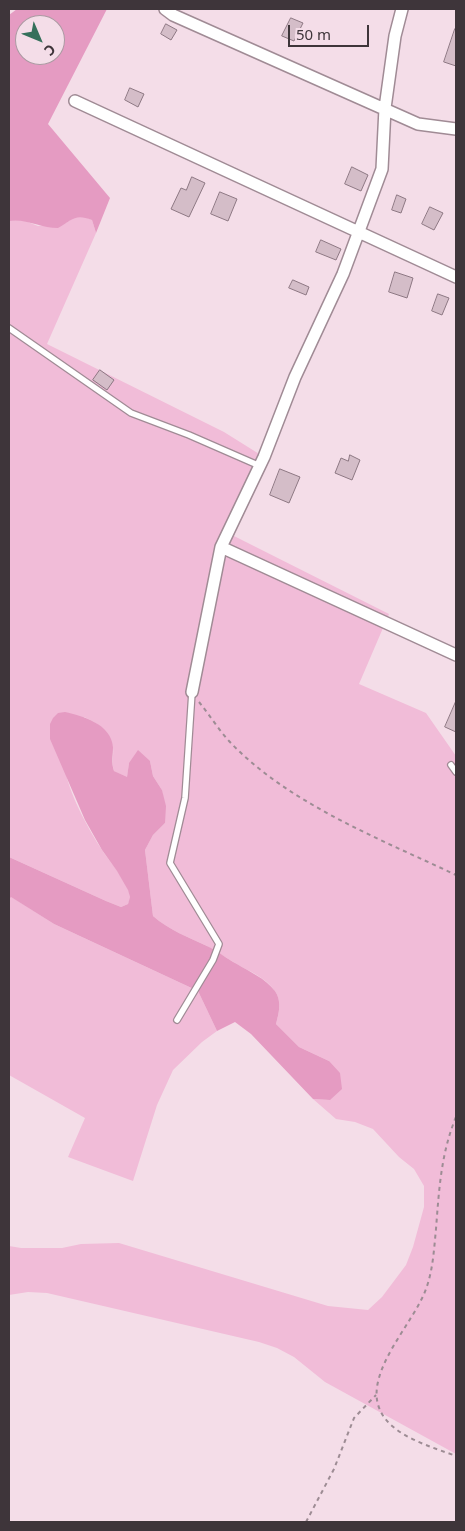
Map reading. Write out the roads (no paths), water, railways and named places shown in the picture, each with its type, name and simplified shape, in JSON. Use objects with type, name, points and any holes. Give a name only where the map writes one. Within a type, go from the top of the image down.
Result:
[{"type":"street","points":[[165,9],[172,15],[418,124],[456,129]]},
{"type":"street","points":[[192,692],[220,547],[260,466],[295,377],[343,274],[382,169],[385,108],[394,36],[402,9]]},
{"type":"street","points":[[75,100],[456,277]]},
{"type":"street","points":[[220,547],[456,655]]},
{"type":"lane","points":[[9,328],[131,413],[189,435],[260,466]]},
{"type":"lane","points":[[177,1020],[213,960],[219,944],[170,864],[185,798],[192,692]]},
{"type":"lane","points":[[451,765],[456,772]]}]
